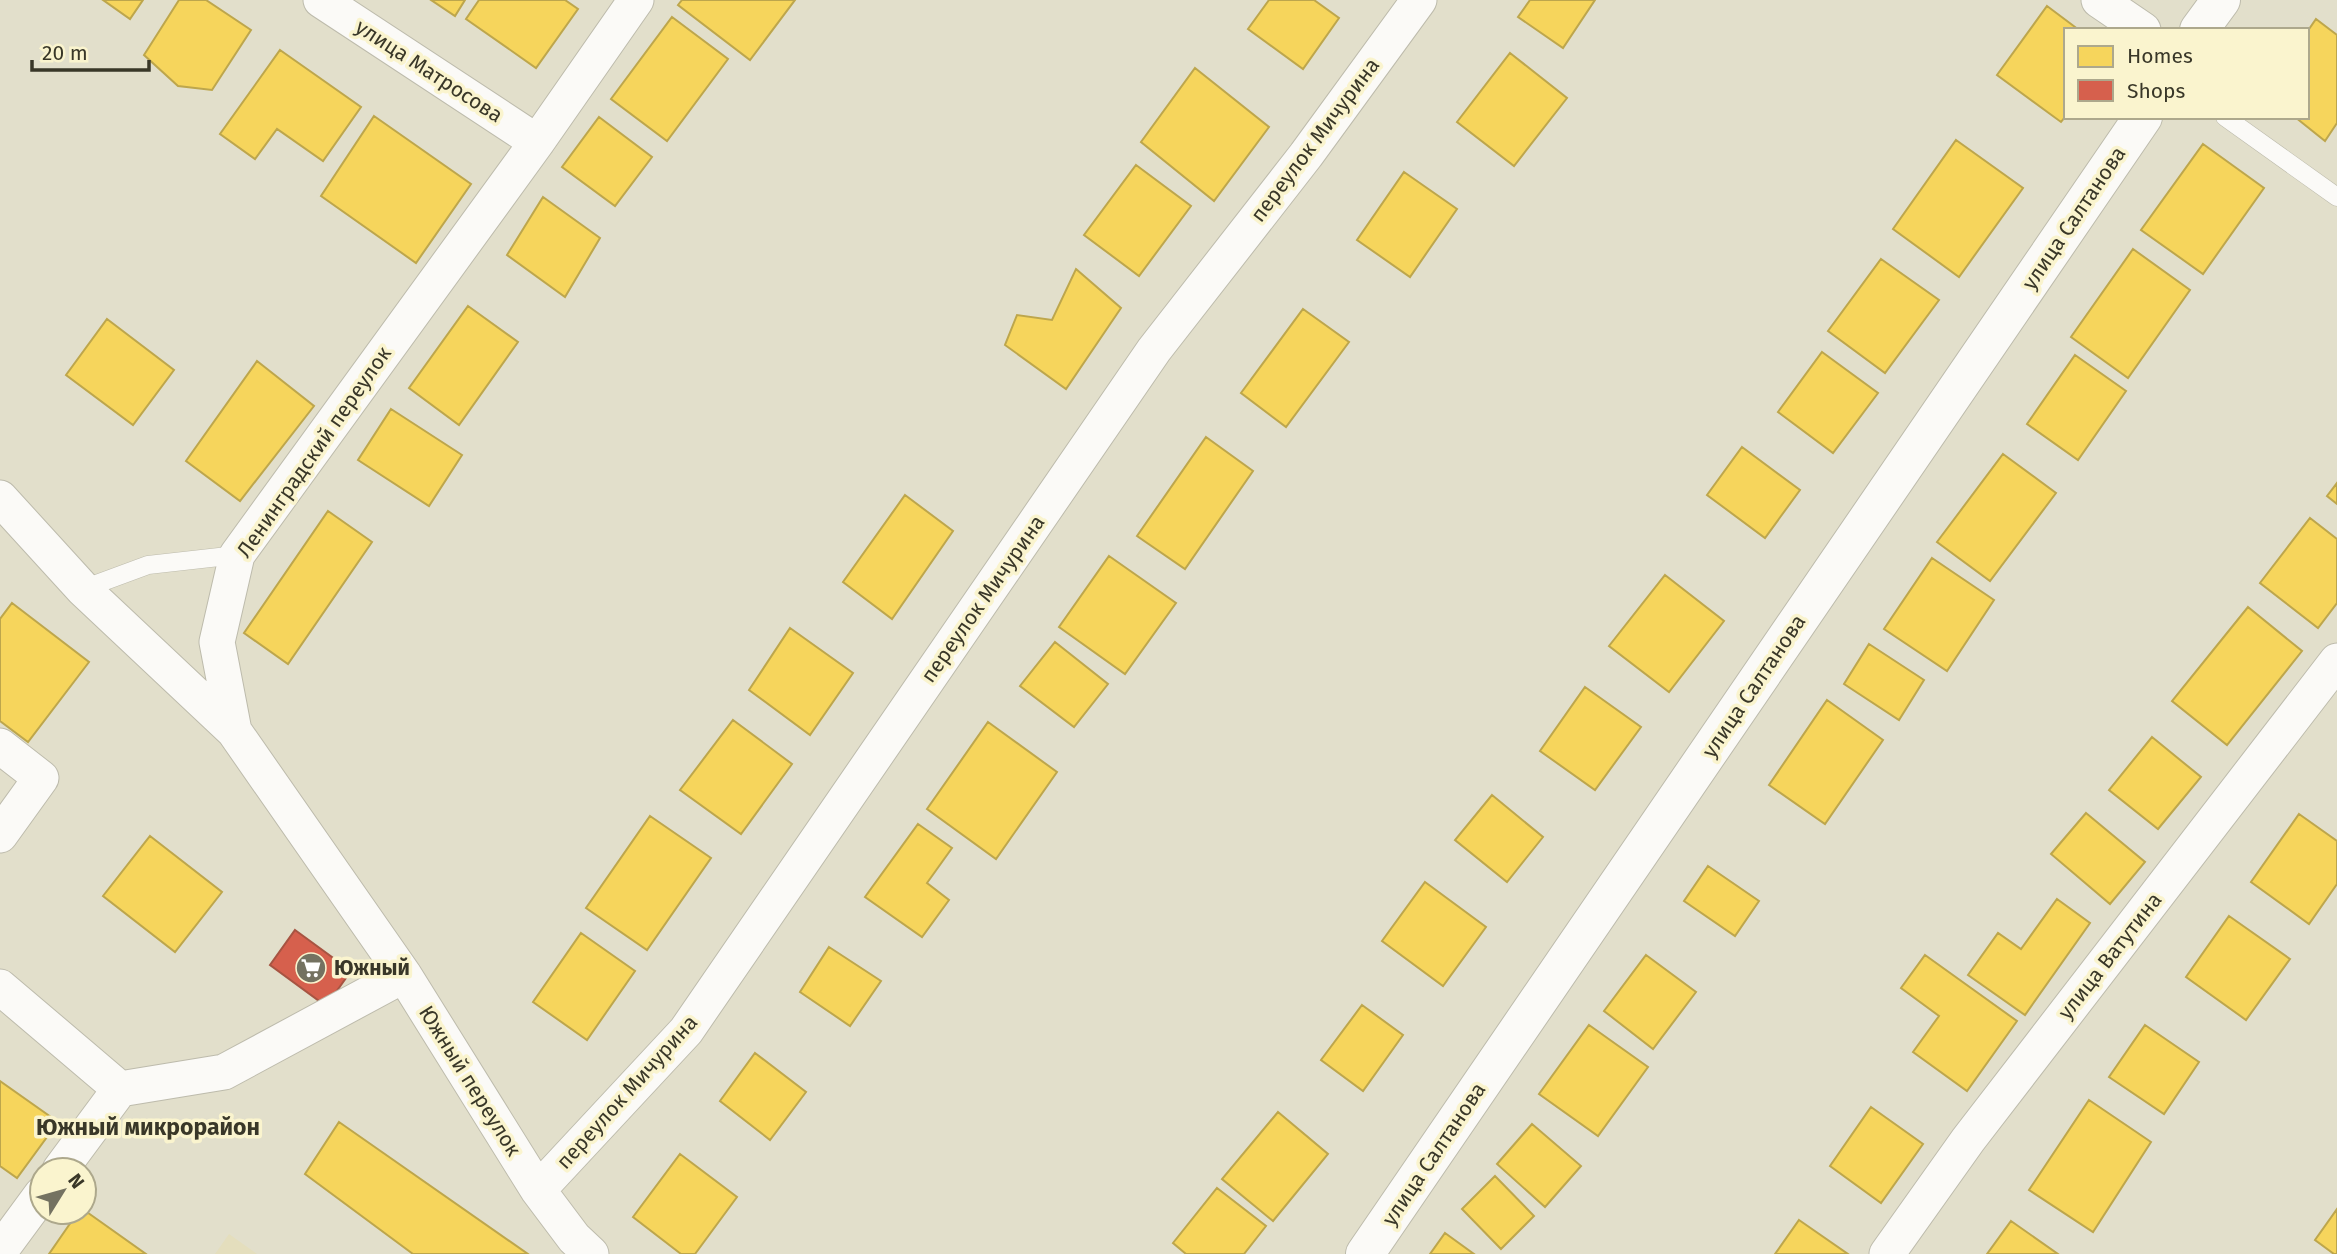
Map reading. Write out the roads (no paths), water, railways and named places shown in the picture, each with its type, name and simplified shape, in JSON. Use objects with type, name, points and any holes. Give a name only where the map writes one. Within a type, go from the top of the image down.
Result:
[{"type":"main road","points":[[2200,28],[2221,0]]},
{"type":"main road","name":"улица Салтанова","points":[[1365,1254],[2142,119]]},
{"type":"street","name":"улица Матросова","points":[[321,0],[537,142]]},
{"type":"street","name":"Ленинградский переулок","points":[[234,731],[217,642],[237,555],[537,142],[636,0]]},
{"type":"street","name":"переулок Мичурина","points":[[538,1190],[686,1031],[1154,350],[1306,155],[1419,0]]},
{"type":"street","points":[[2099,0],[2140,28]]},
{"type":"street","points":[[0,498],[83,589],[234,731]]},
{"type":"street","name":"улица Ватутина","points":[[1887,1254],[1968,1140],[2337,661]]},
{"type":"street","name":"Южный переулок","points":[[234,731],[404,975],[538,1190],[574,1238],[591,1254]]},
{"type":"street","points":[[0,747],[41,778],[0,835]]},
{"type":"street","points":[[70,1156],[120,1089],[224,1072],[404,975]]},
{"type":"street","points":[[0,987],[120,1089]]},
{"type":"street","points":[[0,1251],[28,1213]]},
{"type":"lane","points":[[2228,119],[2337,197]]},
{"type":"lane","points":[[83,589],[148,565],[237,555]]},
{"type":"place","name":"Южный","points":[[311,968]]},
{"type":"district","name":"Южный микрорайон","points":[[148,1127]]}]
